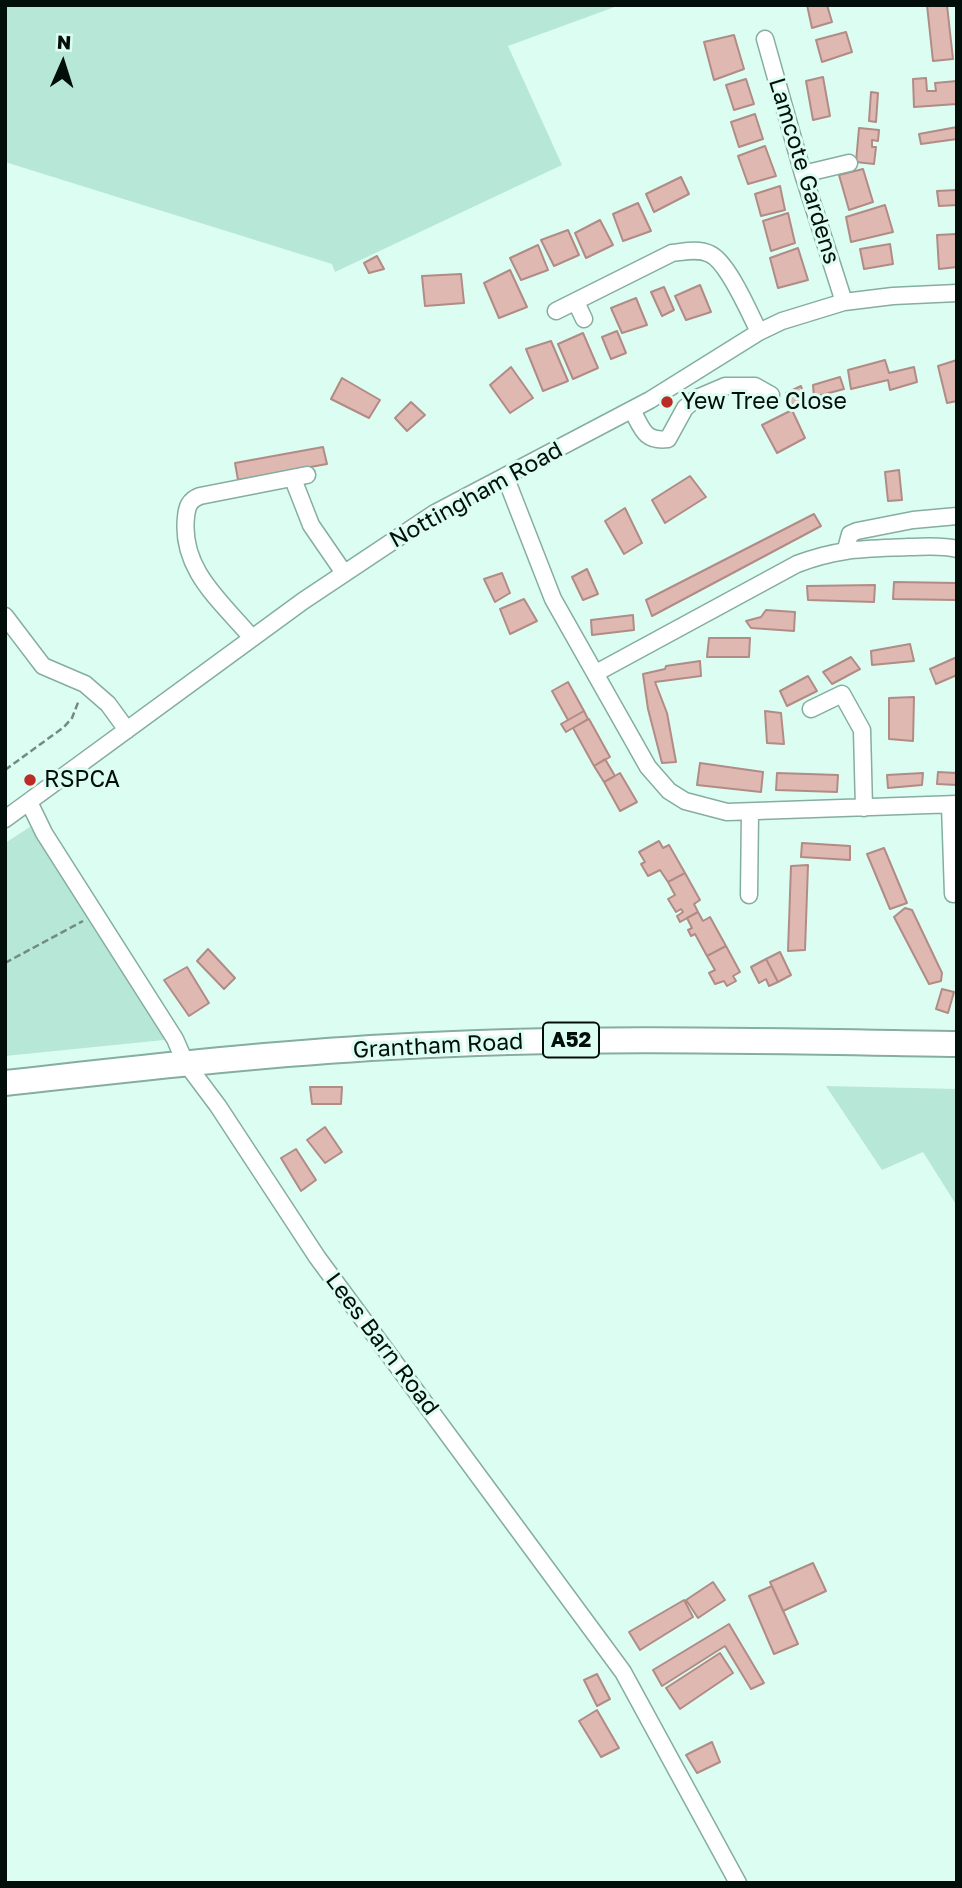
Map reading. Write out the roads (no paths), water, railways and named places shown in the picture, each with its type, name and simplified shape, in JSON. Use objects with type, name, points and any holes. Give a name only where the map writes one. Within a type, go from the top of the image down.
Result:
[{"type":"highway","name":"Grantham Road","points":[[5,1083],[186,1062],[390,1047],[614,1039],[957,1044]]},
{"type":"street","name":"Lamcote Gardens","points":[[765,39],[803,174],[844,303]]},
{"type":"street","points":[[803,174],[849,163]]},
{"type":"street","points":[[556,311],[671,253],[691,250],[711,254],[726,269],[759,332]]},
{"type":"street","name":"Nottingham Road","points":[[5,820],[252,638],[424,520],[632,410],[759,332],[782,321],[844,303],[893,296],[957,293]]},
{"type":"street","points":[[576,302],[583,318]]},
{"type":"street","points":[[632,410],[646,435],[656,440],[667,439],[685,408],[697,398],[725,386],[755,386],[771,395]]},
{"type":"street","points":[[505,476],[554,599],[648,767],[669,791],[685,801],[727,812],[953,804],[953,894]]},
{"type":"street","points":[[252,638],[217,601],[193,563],[186,532],[187,507],[190,502],[200,496],[300,477],[311,525],[344,573]]},
{"type":"street","points":[[846,550],[850,534],[858,531],[913,520],[957,516]]},
{"type":"street","points":[[596,673],[797,564],[823,554],[846,550],[922,547],[957,549]]},
{"type":"street","points":[[5,616],[43,666],[85,684],[108,704],[127,730]]},
{"type":"street","points":[[811,709],[842,694],[862,730],[864,808]]},
{"type":"street","name":"Lees Barn Road","points":[[29,802],[44,833],[175,1039],[186,1062],[317,1257],[624,1672],[738,1883]]},
{"type":"street","points":[[749,895],[750,812]]},
{"type":"place","name":"Yew Tree Close","points":[[667,402]]},
{"type":"place","name":"RSPCA","points":[[30,780]]}]
